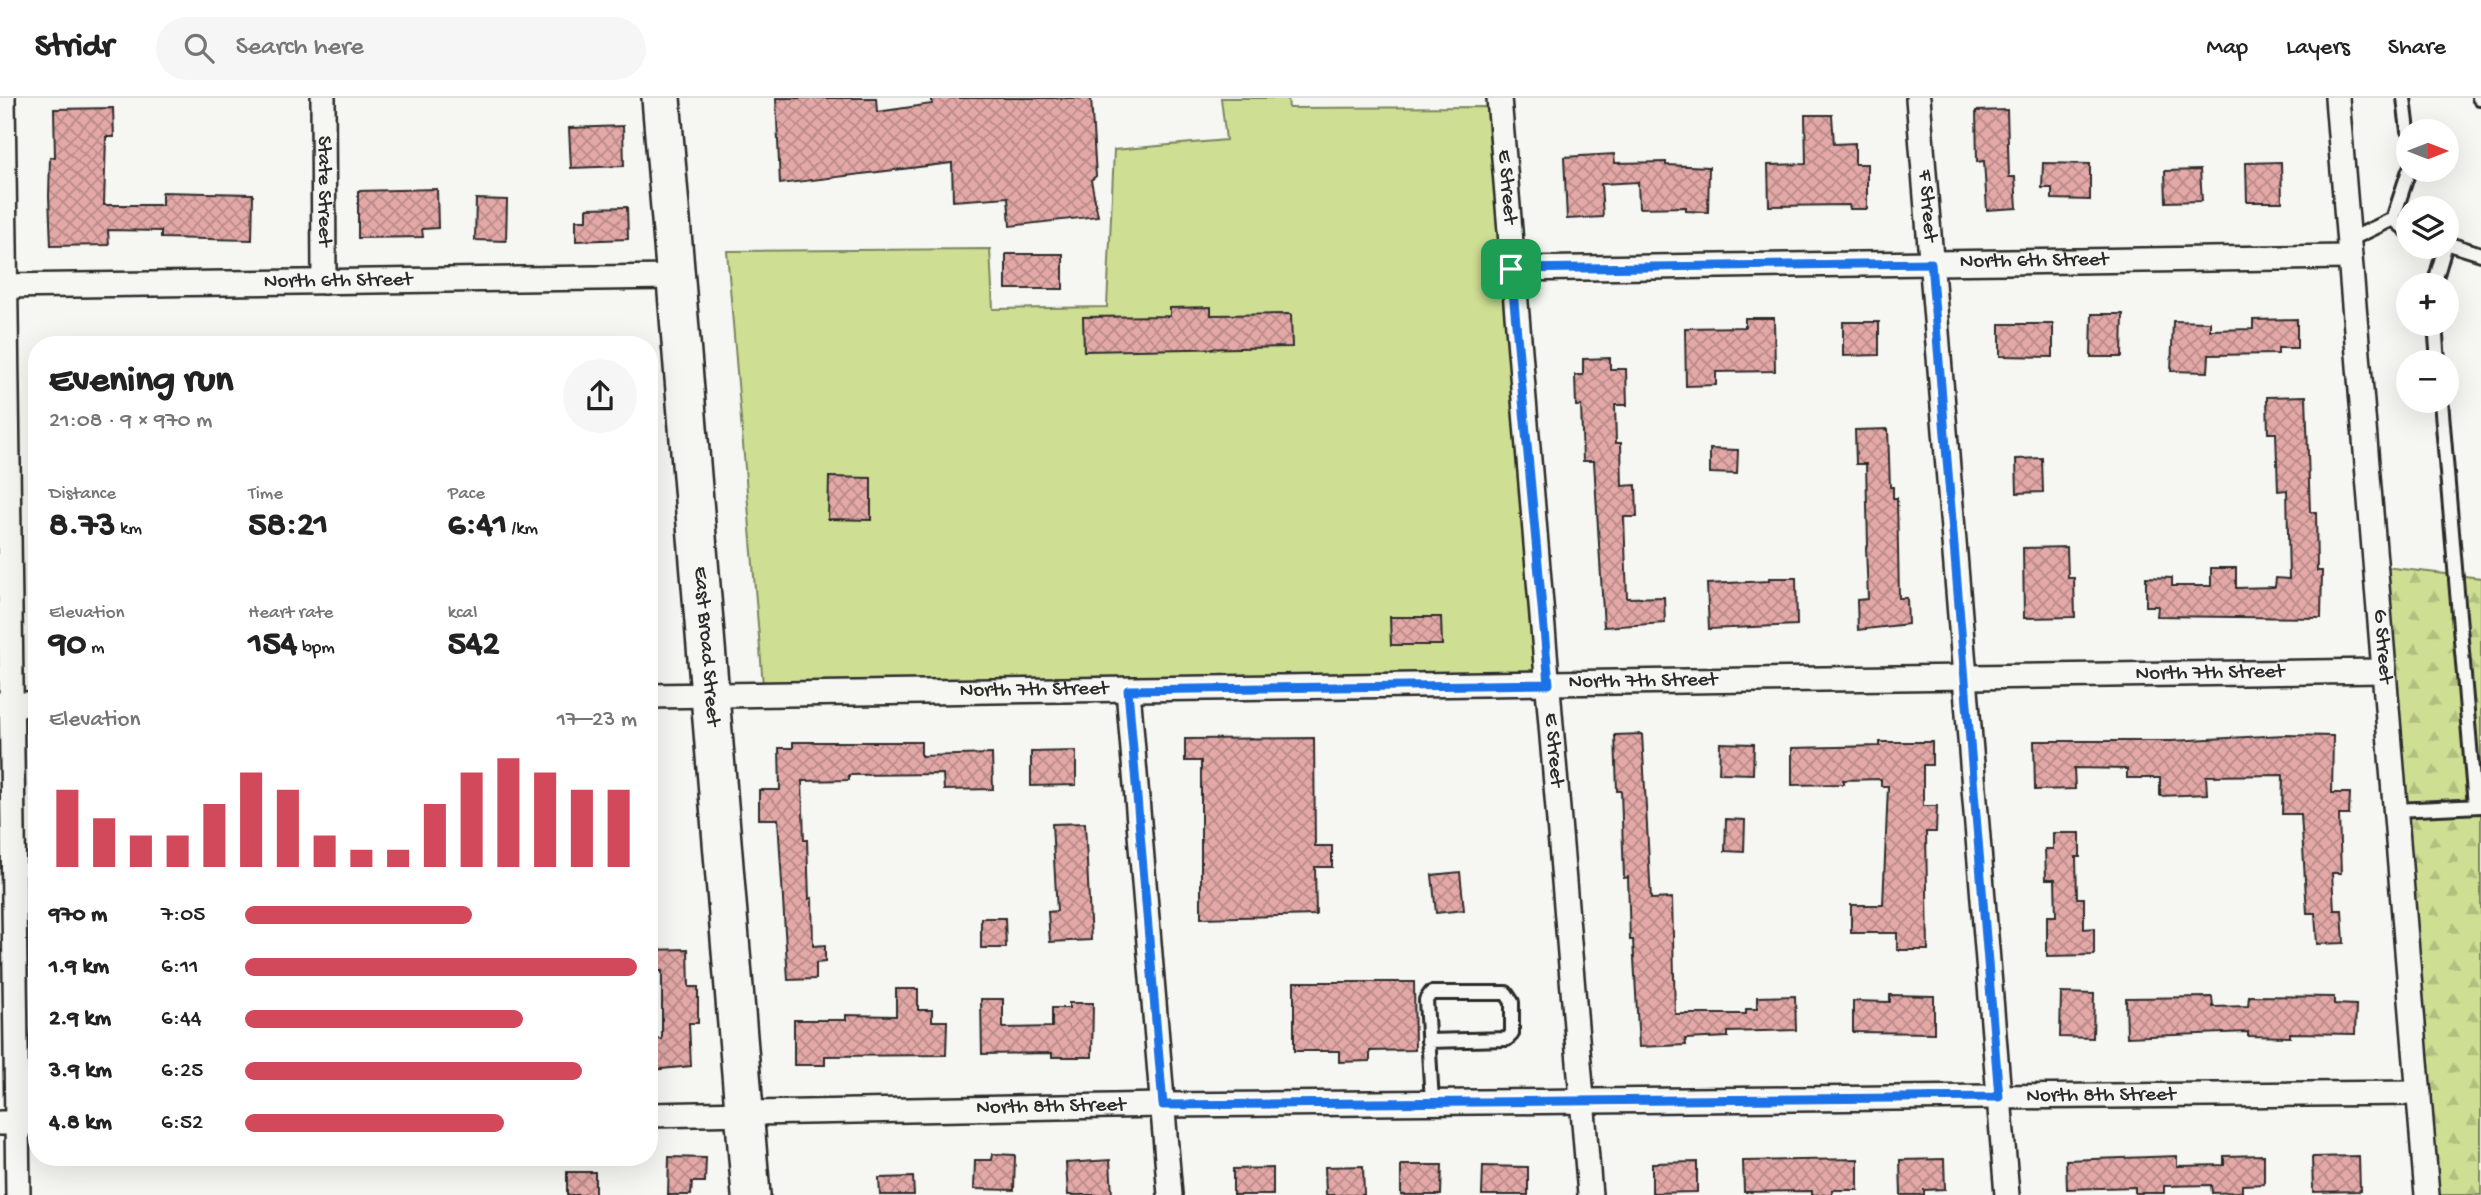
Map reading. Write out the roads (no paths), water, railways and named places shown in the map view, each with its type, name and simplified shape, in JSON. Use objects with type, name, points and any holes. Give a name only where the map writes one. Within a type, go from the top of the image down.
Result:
[{"type":"main road","name":"East Broad Street","points":[[661,98],[751,1195]]},
{"type":"street","points":[[4,98],[6,704],[18,1195]]},
{"type":"street","name":"State Street","points":[[323,98],[324,282]]},
{"type":"street","name":"E Street","points":[[1499,98],[1511,269],[1549,684],[1590,1195]]},
{"type":"street","name":"F Street","points":[[1918,98],[2007,1195]]},
{"type":"street","name":"G Street","points":[[2337,98],[2427,1195]]},
{"type":"street","name":"North 6th Street","points":[[1511,269],[1931,263],[2348,249]]},
{"type":"street","name":"North 6th Street","points":[[3,286],[675,277]]},
{"type":"street","name":"North 7th Street","points":[[658,696],[2384,671]]},
{"type":"street","points":[[1128,690],[1170,1195]]},
{"type":"street","points":[[6,704],[28,704]]},
{"type":"street","name":"North 8th Street","points":[[658,1115],[1163,1105],[2419,1093]]},
{"type":"lane","points":[[2404,98],[2407,119]]},
{"type":"lane","points":[[2348,249],[2393,219],[2405,182]]},
{"type":"lane","points":[[2459,248],[2481,254]]},
{"type":"lane","points":[[2395,810],[2478,806],[2442,413]]},
{"type":"lane","points":[[1428,1041],[1507,1039],[1512,1034],[1512,1002],[1506,993],[1431,993],[1426,1000],[1428,1041],[1432,1102]]}]
